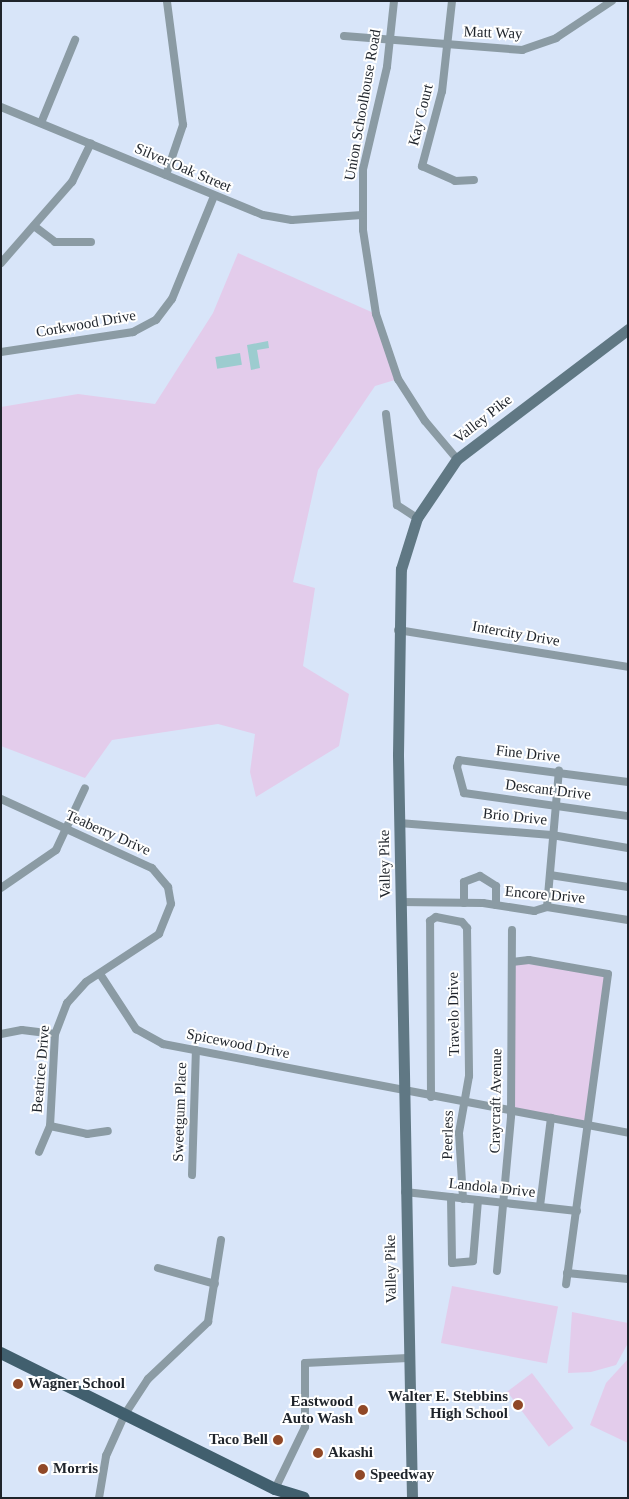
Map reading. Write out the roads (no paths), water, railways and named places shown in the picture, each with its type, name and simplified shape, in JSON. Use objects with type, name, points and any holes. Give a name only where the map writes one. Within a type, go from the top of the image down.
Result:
[{"type":"main road","points":[[1,1353],[280,1493],[304,1498]]},
{"type":"street","points":[[166,175],[183,125],[167,1]]},
{"type":"street","name":"Union Schoolhouse Road","points":[[394,1],[390,39],[363,169],[362,215],[372,295],[385,346],[414,405],[457,460]]},
{"type":"street","points":[[447,45],[452,1]]},
{"type":"street","name":"Matt Way","points":[[344,36],[522,50],[556,38],[612,1]]},
{"type":"street","points":[[41,123],[75,40]]},
{"type":"street","name":"Kay Court","points":[[447,45],[442,91],[422,166],[455,180],[474,180]]},
{"type":"street","name":"Silver Oak Street","points":[[1,107],[214,196],[280,218],[362,215]]},
{"type":"street","points":[[1,263],[72,182],[91,143]]},
{"type":"street","name":"Corkwood Drive","points":[[1,352],[133,332],[156,320],[172,299],[214,196]]},
{"type":"street","points":[[34,226],[55,242],[91,242]]},
{"type":"street","name":"Valley Pike","points":[[412,1498],[399,824],[398,630],[401,569],[417,518],[457,460],[628,330]]},
{"type":"street","points":[[386,414],[397,504],[417,518]]},
{"type":"street","name":"Intercity Drive","points":[[398,630],[628,667]]},
{"type":"street","name":"Fine Drive","points":[[464,794],[457,772],[459,760],[559,771],[628,782]]},
{"type":"street","points":[[547,906],[559,771]]},
{"type":"street","points":[[1,888],[48,858],[67,829],[85,788]]},
{"type":"street","name":"Descant Drive","points":[[464,794],[555,803],[628,816]]},
{"type":"street","name":"Teaberry Drive","points":[[1,799],[152,868],[170,894],[170,914],[159,934],[100,974]]},
{"type":"street","name":"Brio Drive","points":[[399,824],[552,835],[628,848]]},
{"type":"street","points":[[550,875],[628,887]]},
{"type":"street","points":[[464,903],[464,882],[480,876],[496,886],[496,904]]},
{"type":"street","name":"Encore Drive","points":[[400,902],[496,904],[534,911],[547,906],[628,920]]},
{"type":"street","name":"Travelo Drive","points":[[432,1097],[430,921],[436,917],[466,925],[469,1076],[462,1102]]},
{"type":"street","name":"Craycraft Avenue","points":[[497,1271],[510,1111],[512,930]]},
{"type":"street","points":[[512,962],[529,960],[608,974],[566,1284]]},
{"type":"street","name":"Beatrice Drive","points":[[39,1152],[50,1126],[55,1034],[74,992],[100,974]]},
{"type":"street","name":"Spicewood Drive","points":[[100,974],[142,1034],[196,1050],[403,1088],[432,1097],[628,1133]]},
{"type":"street","points":[[1,1034],[22,1030],[55,1034]]},
{"type":"street","name":"Sweetgum Place","points":[[192,1175],[196,1050]]},
{"type":"street","name":"Peerless","points":[[462,1102],[463,1199]]},
{"type":"street","points":[[540,1206],[551,1118]]},
{"type":"street","points":[[50,1126],[87,1134],[108,1131]]},
{"type":"street","name":"Landola Drive","points":[[405,1192],[577,1211]]},
{"type":"street","points":[[451,1198],[452,1263],[473,1261],[478,1200]]},
{"type":"street","points":[[99,1498],[106,1456],[125,1414],[148,1379],[208,1322],[221,1240]]},
{"type":"street","points":[[158,1268],[215,1284]]},
{"type":"street","points":[[567,1273],[628,1279]]},
{"type":"street","points":[[280,1493],[305,1427],[306,1363],[408,1358]]},
{"type":"place","name":"Wagner School","points":[[18,1384]]},
{"type":"place","name":"Walter E. Stebbins High School","points":[[518,1405]]},
{"type":"place","name":"Eastwood Auto Wash","points":[[363,1410]]},
{"type":"place","name":"Taco Bell","points":[[278,1440]]},
{"type":"place","name":"Akashi","points":[[318,1453]]},
{"type":"place","name":"Morris","points":[[43,1469]]},
{"type":"place","name":"Speedway","points":[[360,1475]]}]
